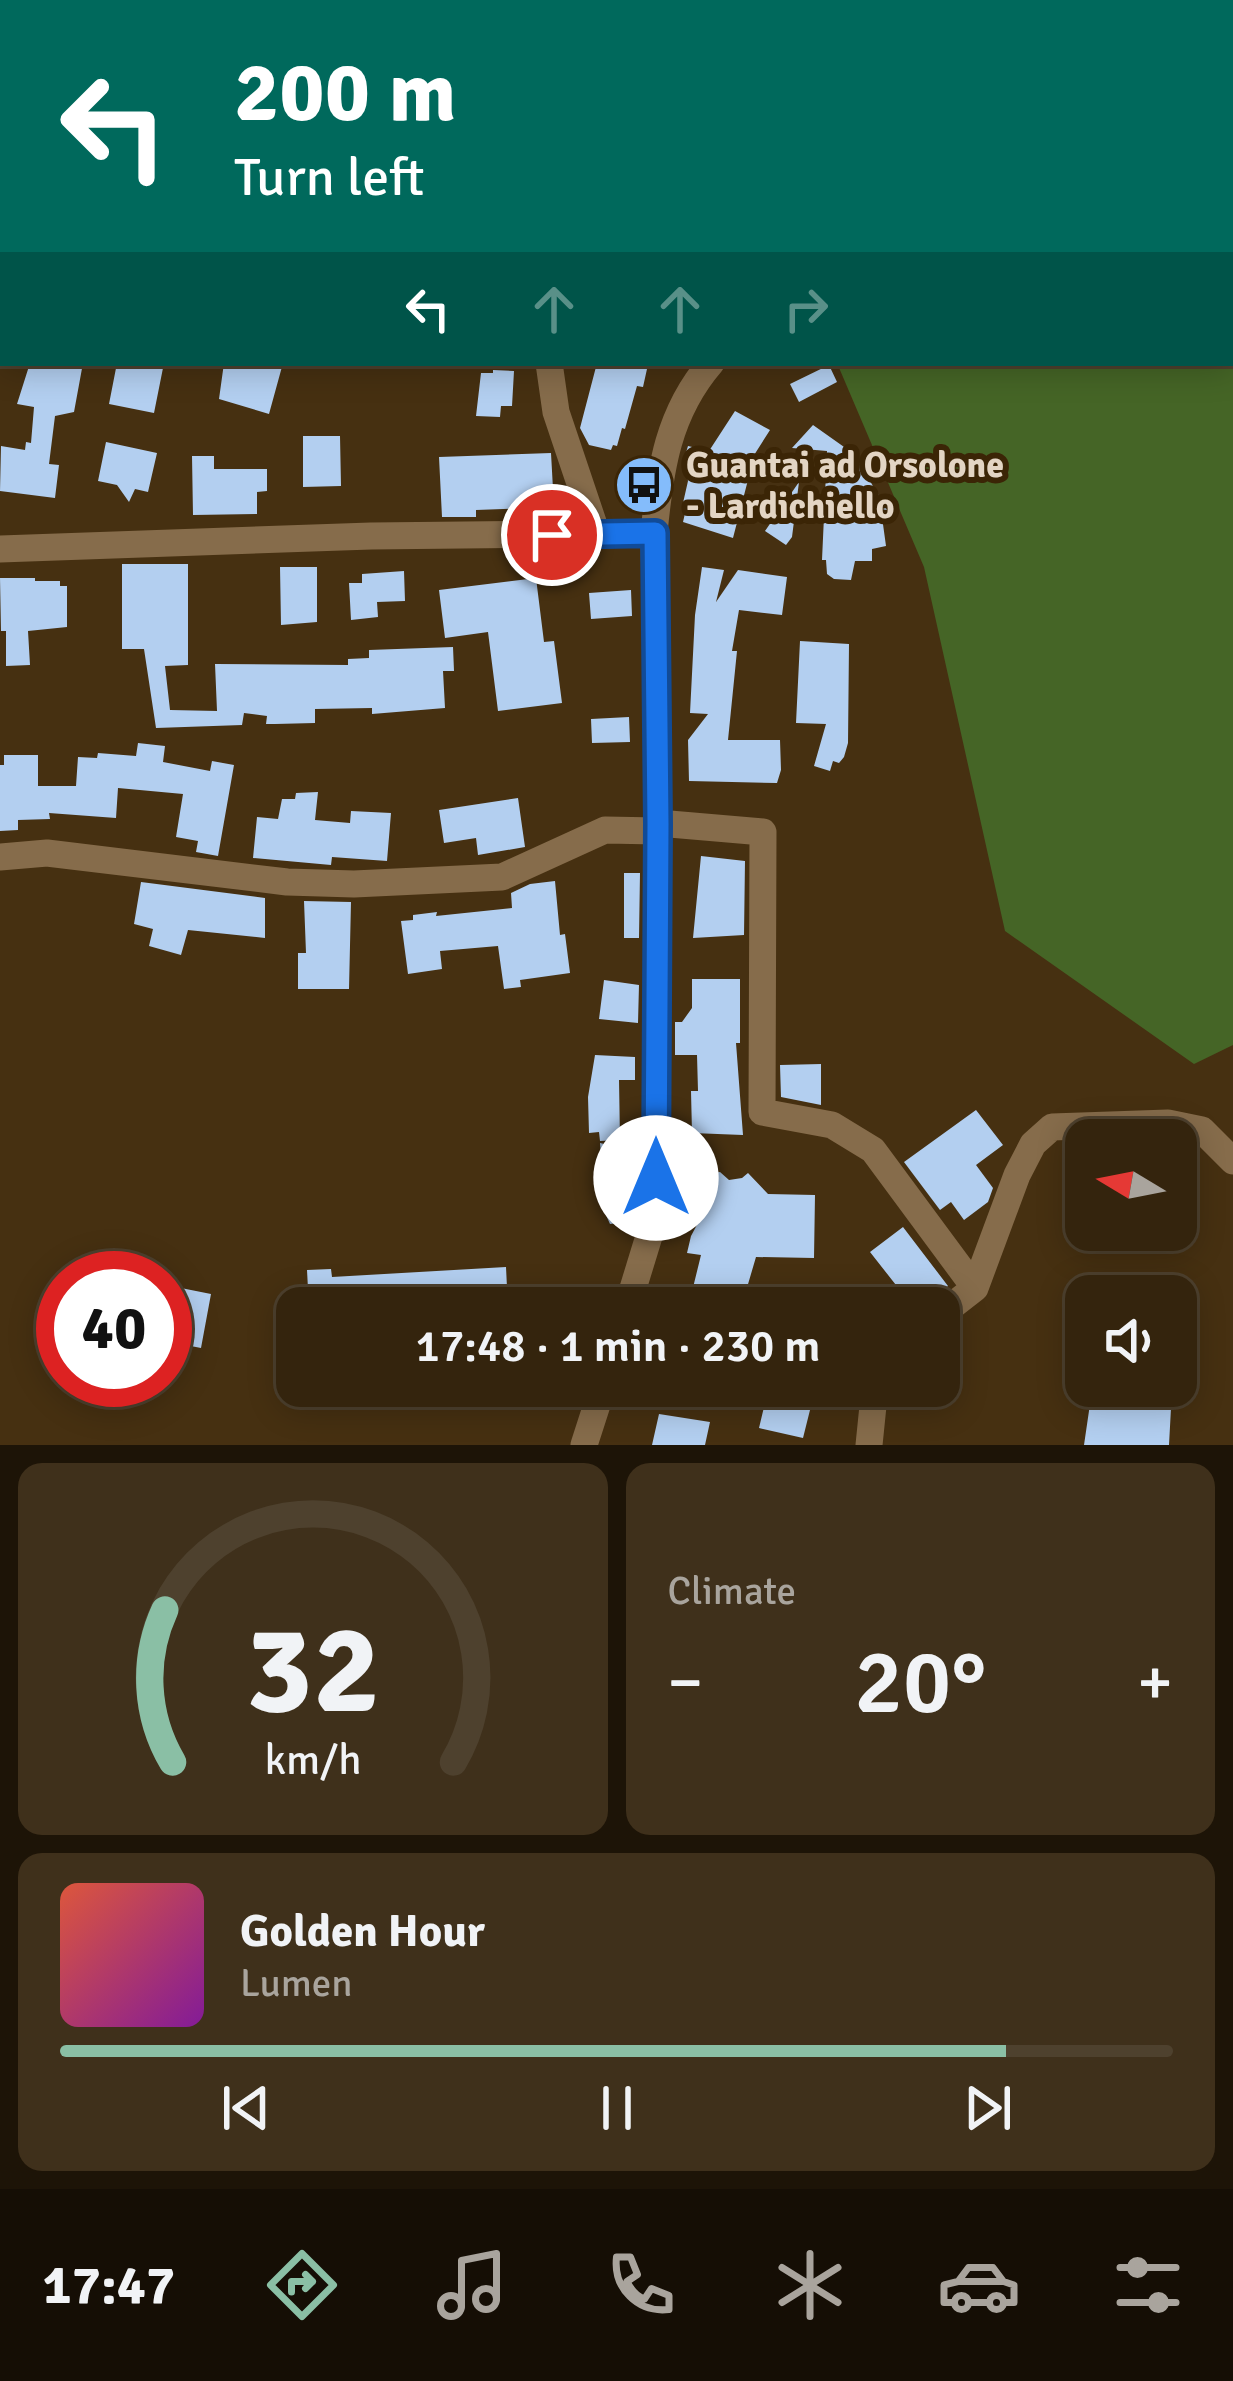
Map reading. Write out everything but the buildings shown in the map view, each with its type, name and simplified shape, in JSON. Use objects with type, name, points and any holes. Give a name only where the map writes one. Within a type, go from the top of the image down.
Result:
[{"type":"street","points":[[549,366],[556,412],[597,534]]},
{"type":"street","points":[[556,412],[568,366]]},
{"type":"street","points":[[633,1287],[650,1233],[656,1178],[655,533],[671,426],[689,389],[708,366]]},
{"type":"street","points":[[0,549],[371,536],[655,533]]},
{"type":"street","points":[[0,857],[46,853],[287,882],[353,884],[502,877],[605,830],[763,832],[762,1112],[832,1124],[873,1150],[975,1288]]},
{"type":"street","points":[[960,1300],[975,1288],[1033,1144],[1052,1126],[1185,1126],[1202,1130],[1233,1161]]},
{"type":"street","points":[[584,1445],[596,1407]]},
{"type":"street","points":[[869,1445],[873,1407]]},
{"type":"green space","points":[[838,366],[1233,366],[1233,1045],[1194,1064],[1005,931],[924,567]]},
{"type":"place","name":"Guantai ad Orsolone - Lardichiello","points":[[644,485]]},
{"type":"route","points":[[552,535],[655,533],[656,1178]]}]
